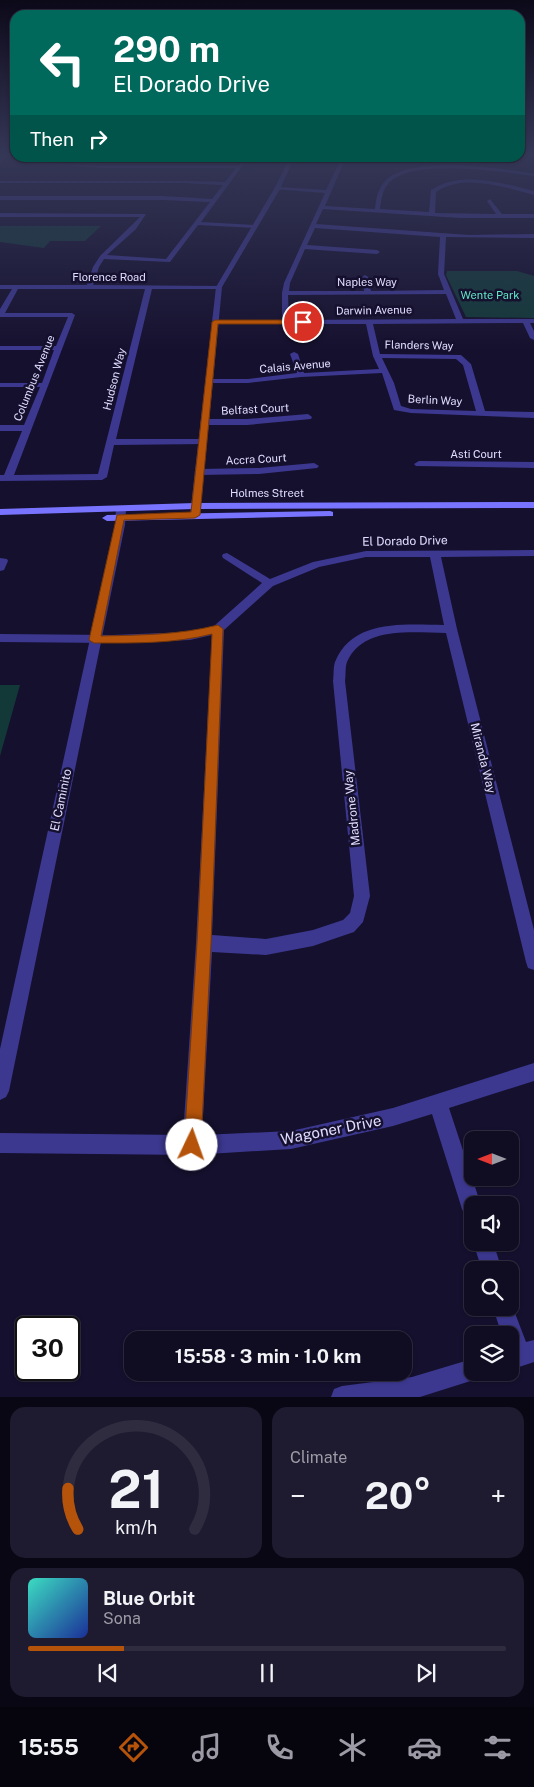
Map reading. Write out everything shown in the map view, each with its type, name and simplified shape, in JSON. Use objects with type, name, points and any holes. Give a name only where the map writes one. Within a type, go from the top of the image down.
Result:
[{"type":"main road","name":"Holmes Street","points":[[0,519],[195,510],[534,505]]},
{"type":"main road","name":"Holmes Street","points":[[195,510],[534,514]]},
{"type":"main road","name":"Holmes Street","points":[[0,512],[121,513]]},
{"type":"street","points":[[89,287],[97,263],[140,221]]},
{"type":"street","points":[[195,510],[219,287],[258,221]]},
{"type":"street","points":[[286,322],[285,293],[287,283],[316,221]]},
{"type":"street","points":[[104,256],[168,261],[197,223],[255,226]]},
{"type":"street","points":[[314,226],[444,235],[534,236]]},
{"type":"street","points":[[444,235],[441,274],[460,320]]},
{"type":"street","points":[[304,247],[377,252]]},
{"type":"street","points":[[364,277],[368,292]]},
{"type":"street","name":"Hudson Way","points":[[4,478],[102,477],[149,287]]},
{"type":"street","name":"Florence Road","points":[[0,288],[219,287]]},
{"type":"street","points":[[0,315],[16,288]]},
{"type":"street","name":"Naples Way","points":[[285,293],[449,292]]},
{"type":"street","name":"Columbus Avenue","points":[[0,315],[72,315],[4,478]]},
{"type":"street","name":"Berlin Way","points":[[369,321],[377,356],[390,383],[398,408],[404,411],[534,415]]},
{"type":"street","points":[[525,321],[534,338]]},
{"type":"street","name":"Darwin Avenue","points":[[215,322],[534,321]]},
{"type":"street","points":[[0,348],[59,348]]},
{"type":"street","points":[[294,354],[301,375]]},
{"type":"street","name":"Flanders Way","points":[[377,356],[458,357],[467,364],[481,413]]},
{"type":"street","name":"Calais Avenue","points":[[209,381],[248,381],[301,375],[383,371]]},
{"type":"street","points":[[0,385],[44,385]]},
{"type":"street","name":"Belfast Court","points":[[204,422],[247,422],[308,417]]},
{"type":"street","points":[[0,428],[26,428]]},
{"type":"street","points":[[110,442],[202,442]]},
{"type":"street","name":"Asti Court","points":[[419,464],[534,465]]},
{"type":"street","name":"Accra Court","points":[[199,472],[259,471],[314,466]]},
{"type":"street","name":"El Caminito","points":[[0,1090],[121,513]]},
{"type":"street","name":"El Dorado Drive","points":[[0,638],[94,640],[190,636],[218,629],[269,583],[317,564],[366,554],[534,553]]},
{"type":"street","name":"Miranda Way","points":[[435,554],[451,628],[534,962]]},
{"type":"street","points":[[227,556],[269,583]]},
{"type":"street","points":[[0,561],[2,561],[0,568]]},
{"type":"street","name":"Madrone Way","points":[[204,943],[266,947],[313,938],[348,926],[357,917],[362,896],[339,681],[340,663],[349,647],[364,636],[381,630],[451,628]]},
{"type":"street","points":[[192,1145],[204,943],[218,629]]},
{"type":"street","name":"Wagoner Drive","points":[[0,1143],[192,1145],[291,1140],[393,1117],[534,1072]]},
{"type":"street","points":[[438,1102],[468,1196]]},
{"type":"street","points":[[507,1316],[521,1355]]},
{"type":"street","points":[[342,1397],[412,1392],[464,1373]]},
{"type":"green space","points":[[0,226],[101,226],[85,241],[50,241],[44,248],[0,242]]},
{"type":"green space","name":"Wente Park","points":[[447,271],[517,271],[534,276],[534,318],[466,317],[446,275]]},
{"type":"green space","points":[[0,685],[20,685],[0,756]]},
{"type":"route","points":[[192,1145],[204,943],[218,629],[190,636],[94,640],[120,525],[120,517],[195,515],[215,322],[303,322]]}]
